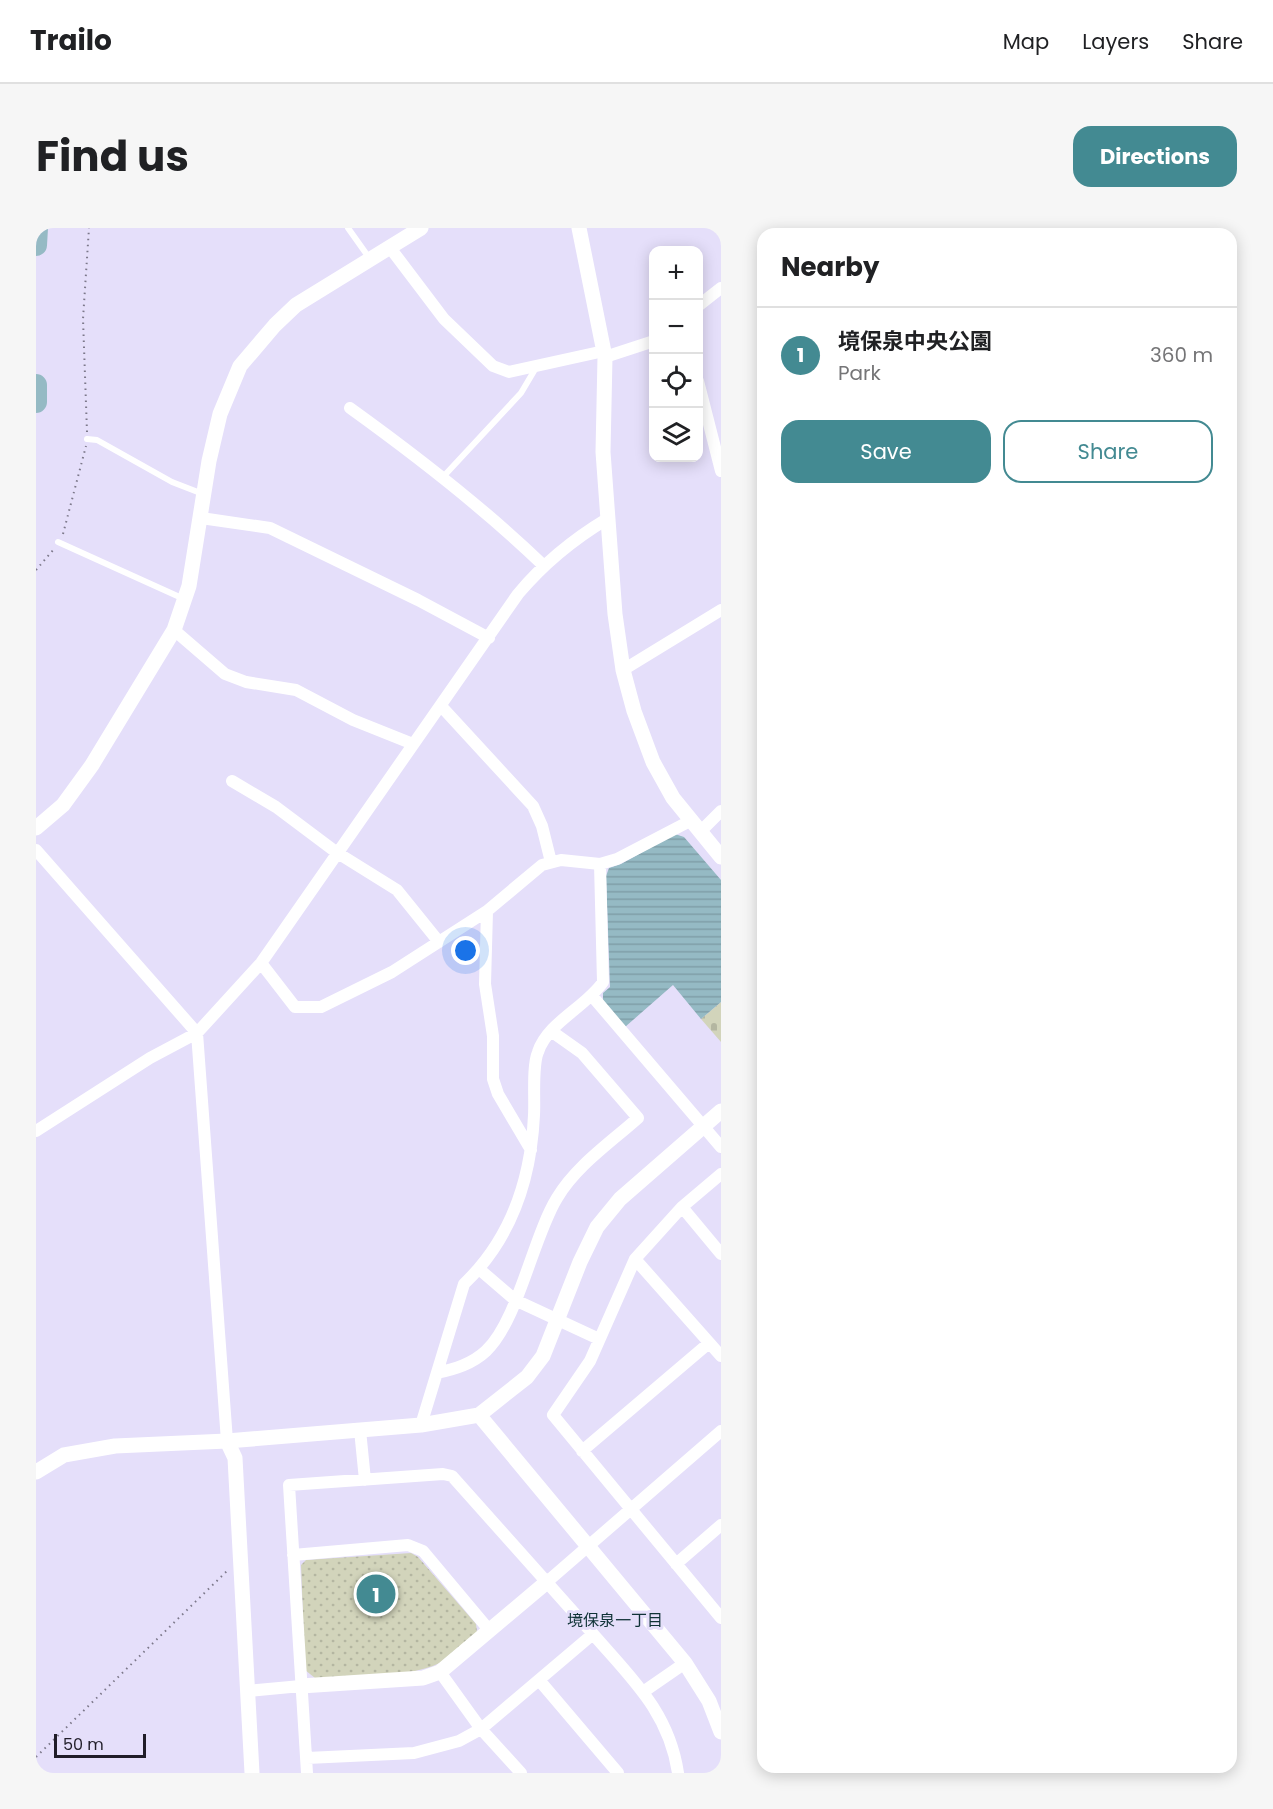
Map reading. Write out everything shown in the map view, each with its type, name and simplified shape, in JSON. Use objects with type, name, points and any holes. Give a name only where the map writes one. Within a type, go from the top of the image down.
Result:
[{"type":"street","points":[[36,828],[63,805],[92,765],[174,630],[184,599],[220,414],[240,366],[274,325],[296,305],[323,286],[391,249],[421,228]]},
{"type":"street","points":[[579,228],[604,354],[603,452],[607,519],[623,670],[633,711],[653,762],[673,798],[721,857]]},
{"type":"street","points":[[391,249],[444,319],[493,366],[509,372],[604,354],[649,342]]},
{"type":"street","points":[[703,303],[721,288]]},
{"type":"street","points":[[703,397],[721,471]]},
{"type":"street","points":[[350,408],[443,477],[503,526],[543,565]]},
{"type":"street","points":[[201,518],[270,528],[418,600],[489,638]]},
{"type":"street","points":[[36,1131],[150,1058],[197,1033],[261,963],[336,852],[518,594],[543,565],[573,539],[607,519]]},
{"type":"street","points":[[623,670],[721,610]]},
{"type":"street","points":[[174,630],[225,674],[246,682],[296,690],[353,720],[413,744]]},
{"type":"street","points":[[441,706],[533,806],[542,825],[551,862]]},
{"type":"street","points":[[232,781],[276,807],[336,852],[397,890],[439,942]]},
{"type":"street","points":[[261,963],[295,1007],[321,1007],[392,972],[487,911],[542,866],[551,862],[600,864],[617,859],[695,826],[721,812]]},
{"type":"street","points":[[36,850],[197,1033],[227,1441],[236,1458],[252,1773]]},
{"type":"street","points":[[421,1425],[464,1284],[497,1245],[514,1213],[532,1151],[537,1052],[551,1031],[593,997],[603,982],[600,864]]},
{"type":"street","points":[[487,911],[484,984],[493,1036],[493,1079],[498,1094],[532,1151]]},
{"type":"street","points":[[593,997],[721,1147]]},
{"type":"street","points":[[436,1373],[461,1367],[487,1350],[515,1300],[556,1198],[576,1172],[638,1118],[582,1053],[551,1031]]},
{"type":"street","points":[[36,1472],[64,1455],[116,1446],[227,1441],[421,1425],[479,1415],[527,1377],[543,1356],[580,1262],[597,1227],[620,1199],[721,1111]]},
{"type":"street","points":[[720,1615],[553,1415],[590,1362],[635,1259],[681,1207],[721,1174]]},
{"type":"street","points":[[681,1207],[721,1254]]},
{"type":"street","points":[[635,1259],[721,1356]]},
{"type":"street","points":[[479,1269],[515,1300],[599,1339]]},
{"type":"street","points":[[582,1451],[709,1342]]},
{"type":"street","points":[[479,1415],[685,1663],[717,1707],[721,1732]]},
{"type":"street","points":[[360,1430],[365,1480]]},
{"type":"street","points":[[247,1691],[423,1678],[440,1672],[721,1431]]},
{"type":"street","points":[[307,1773],[289,1485],[443,1474],[459,1480],[643,1692],[659,1713],[670,1736],[678,1773]]},
{"type":"street","points":[[676,1564],[721,1525]]},
{"type":"street","points":[[293,1555],[408,1545],[423,1551],[490,1631]]},
{"type":"street","points":[[307,1758],[414,1753],[459,1741],[481,1729],[593,1634]]},
{"type":"street","points":[[643,1692],[685,1663]]},
{"type":"street","points":[[440,1672],[481,1729],[521,1773]]},
{"type":"street","points":[[539,1680],[618,1773]]},
{"type":"lane","points":[[348,228],[371,260]]},
{"type":"lane","points":[[443,477],[520,393],[538,365]]},
{"type":"lane","points":[[87,439],[97,440],[172,482],[204,495]]},
{"type":"lane","points":[[58,542],[184,599]]},
{"type":"path","points":[[36,570],[58,542],[75,495],[87,439],[83,319],[89,228]]},
{"type":"path","points":[[36,1757],[242,1557]]},
{"type":"green space","points":[[721,1002],[721,1042],[701,1019]]},
{"type":"green space","points":[[411,1553],[418,1557],[476,1624],[477,1632],[445,1660],[417,1671],[400,1674],[315,1678],[305,1670],[301,1565],[306,1560]]},
{"type":"shaded area","points":[[675,834],[684,837],[721,880],[721,1002],[701,1019],[673,985],[625,1027],[603,1001],[603,993],[610,987],[606,876],[609,868],[621,864]]},
{"type":"waterway","points":[[36,245],[37,228]]},
{"type":"waterway","points":[[36,385],[36,402]]},
{"type":"place","name":"境保泉中央公園","points":[[376,1594]]},
{"type":"district","name":"境保泉一丁目","points":[[615,1620]]}]
